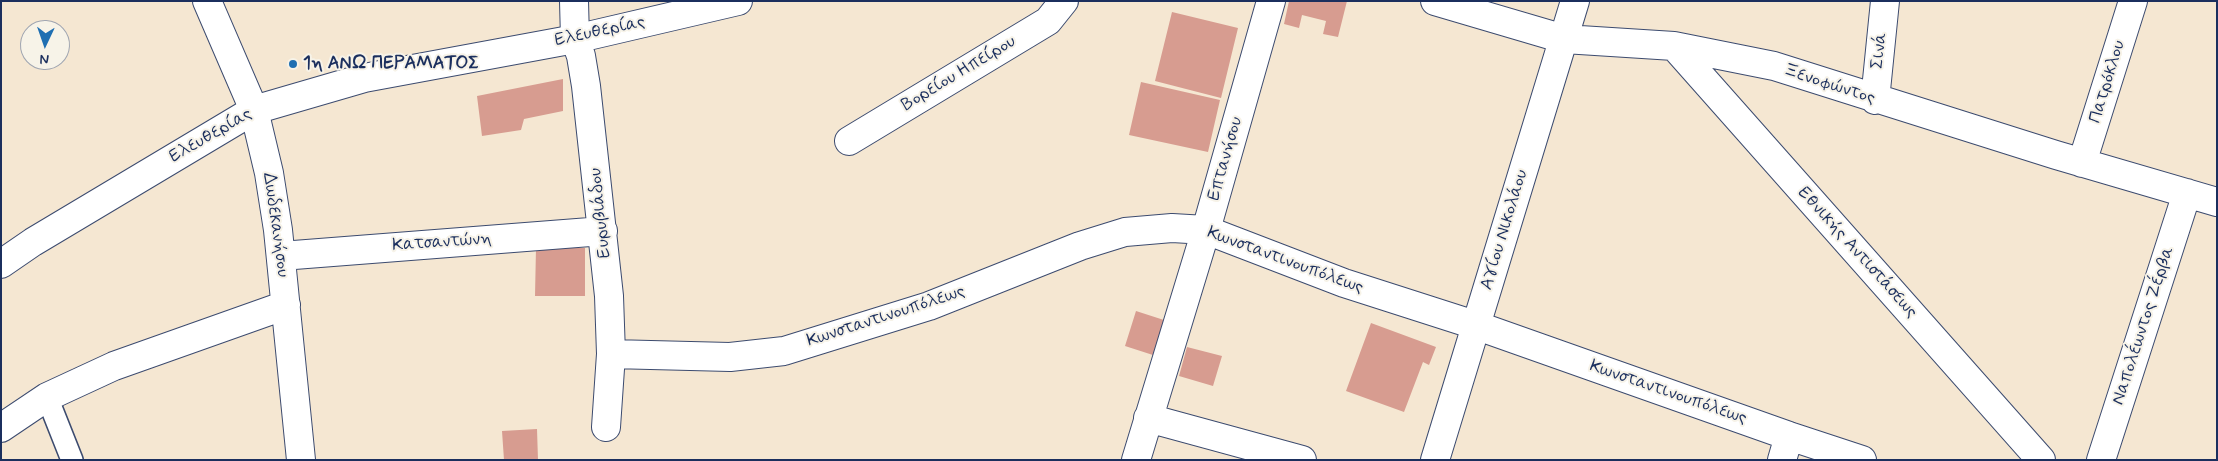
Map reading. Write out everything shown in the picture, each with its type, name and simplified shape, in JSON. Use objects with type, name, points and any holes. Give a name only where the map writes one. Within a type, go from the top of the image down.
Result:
[{"type":"street","name":"Δωδεκανήσου","points":[[207,1],[254,110],[269,173],[281,256],[301,460]]},
{"type":"street","name":"Ευρυβιάδου","points":[[574,1],[575,38],[581,56],[586,86],[609,296],[611,354],[606,427]]},
{"type":"street","name":"Ελευθερίας","points":[[1,264],[33,242],[254,110],[364,78],[575,38],[738,1]]},
{"type":"street","name":"Βορείου Ηπείρου","points":[[849,141],[1048,21],[1064,1]]},
{"type":"street","name":"Επτανήσου","points":[[1136,460],[1206,230],[1271,1]]},
{"type":"street","name":"Ξενοφώντος","points":[[1436,1],[1564,39],[1674,46],[1774,66],[1875,100],[2217,202]]},
{"type":"street","name":"Αγίου Νικολάου","points":[[1436,460],[1475,325],[1575,1]]},
{"type":"street","name":"Σινά","points":[[1875,100],[1885,1]]},
{"type":"street","name":"Πατρόκλου","points":[[2082,163],[2133,1]]},
{"type":"street","name":"Εθνικής Αντιστάσεως","points":[[1674,46],[2041,460]]},
{"type":"street","name":"Ναπολέωντος Ζέρβα","points":[[2101,460],[2187,193]]},
{"type":"street","name":"Κωνσταντινουπόλεως","points":[[611,354],[730,356],[784,351],[929,306],[1080,246],[1126,232],[1172,228],[1206,230],[1344,283],[1475,325],[1786,448],[1862,460]]},
{"type":"street","name":"Κατσαντώνη","points":[[281,256],[603,231]]},
{"type":"street","points":[[1,428],[47,397],[114,366],[286,305]]},
{"type":"street","points":[[47,397],[72,460]]},
{"type":"street","points":[[1148,418],[1302,460]]},
{"type":"building","points":[[1289,1],[1347,1],[1338,37],[1323,34],[1326,21],[1302,15],[1299,28],[1284,24]]},
{"type":"building","points":[[1172,12],[1238,28],[1221,98],[1155,81]]},
{"type":"building","points":[[563,79],[563,111],[524,119],[521,130],[482,136],[477,96]]},
{"type":"building","points":[[1141,82],[1220,100],[1208,152],[1129,135]]},
{"type":"building","points":[[536,248],[585,248],[585,296],[535,296]]},
{"type":"building","points":[[1136,311],[1167,321],[1156,356],[1125,346]]},
{"type":"building","points":[[1371,323],[1436,347],[1429,365],[1423,362],[1404,412],[1346,391]]},
{"type":"building","points":[[1187,347],[1222,356],[1213,386],[1179,376]]},
{"type":"building","points":[[537,429],[538,460],[504,460],[502,431]]},
{"type":"place","name":"1η ΑΝΩ ΠΕΡΑΜΑΤΟΣ","points":[[293,64]]}]
